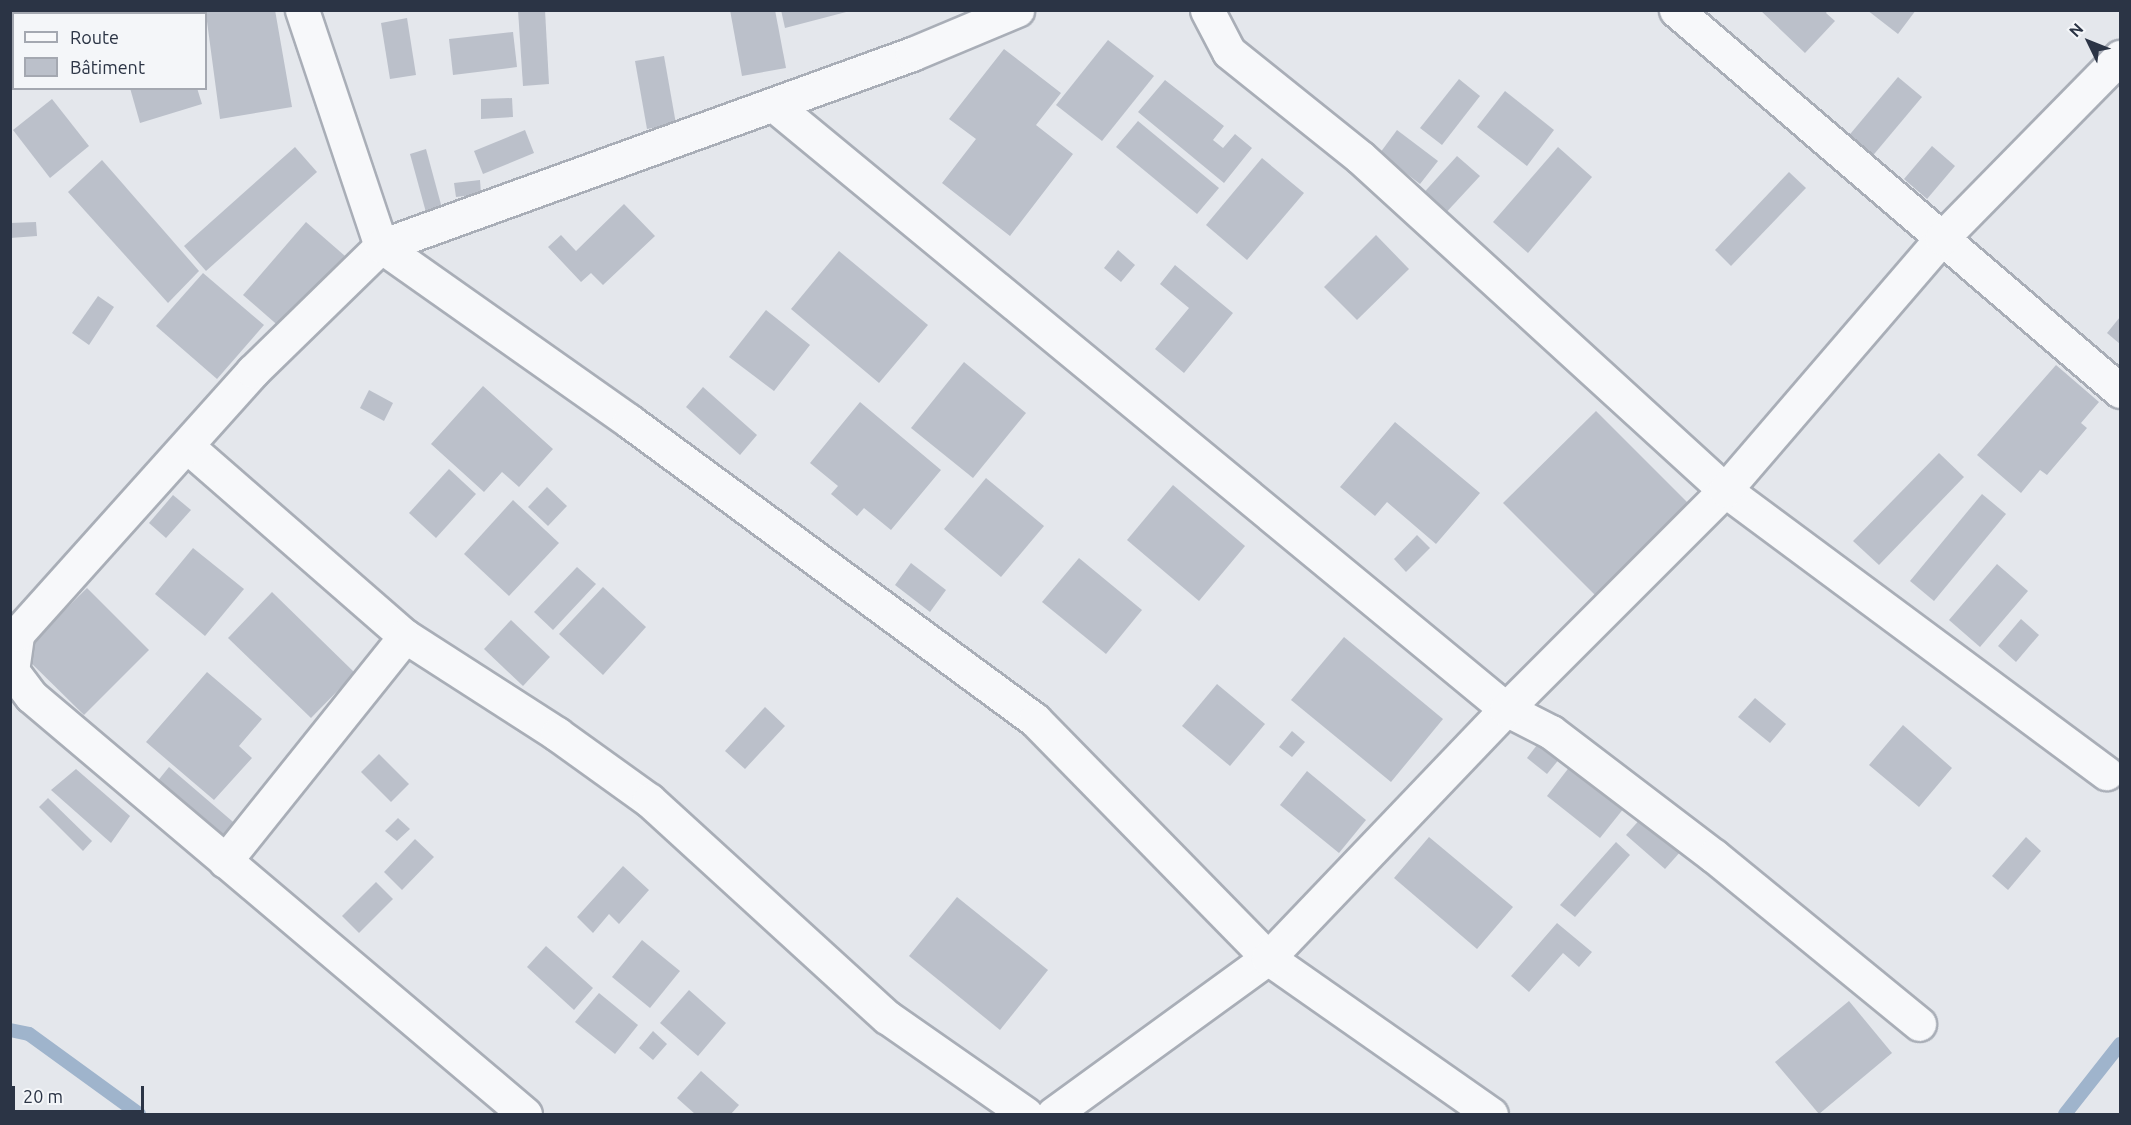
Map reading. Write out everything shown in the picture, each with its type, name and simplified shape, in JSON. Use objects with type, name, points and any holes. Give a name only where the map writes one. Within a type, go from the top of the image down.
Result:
[{"type":"street","points":[[302,10],[381,246],[629,420],[1035,720],[1268,958],[1491,1114]]},
{"type":"street","points":[[525,1114],[32,696],[12,671],[16,634],[188,447],[253,370],[381,246],[774,105],[1017,10]]},
{"type":"street","points":[[1207,10],[1229,52],[1360,157],[1725,490],[2106,773]]},
{"type":"street","points":[[1676,10],[2121,391]]},
{"type":"street","points":[[1053,1114],[1268,958],[1506,709],[1725,490],[1942,238],[2121,57]]},
{"type":"street","points":[[774,105],[1506,709],[1551,732],[1687,836],[1920,1024]]},
{"type":"street","points":[[188,447],[405,636],[557,734],[649,800],[887,1017],[1026,1114]]},
{"type":"street","points":[[225,861],[405,636]]},
{"type":"building","points":[[201,10],[275,10],[292,107],[220,119],[207,12]]},
{"type":"building","points":[[518,10],[545,10],[549,84],[523,86]]},
{"type":"building","points":[[730,10],[775,10],[786,68],[742,76]]},
{"type":"building","points":[[781,10],[850,10],[850,11],[785,28]]},
{"type":"building","points":[[1760,10],[1828,10],[1826,13],[1835,21],[1805,53]]},
{"type":"building","points":[[1867,10],[1916,10],[1898,34]]},
{"type":"building","points":[[407,18],[416,75],[390,79],[381,23]]},
{"type":"building","points":[[513,32],[517,67],[453,75],[449,39]]},
{"type":"building","points":[[1108,40],[1154,76],[1102,141],[1056,105]]},
{"type":"building","points":[[1004,49],[1061,93],[1036,125],[1073,154],[1010,236],[942,183],[976,139],[949,119]]},
{"type":"building","points":[[664,56],[676,124],[647,129],[635,61]]},
{"type":"building","points":[[1898,77],[1922,97],[1870,159],[1846,139]]},
{"type":"building","points":[[1459,79],[1480,96],[1442,145],[1420,128]]},
{"type":"building","points":[[1165,80],[1224,126],[1213,140],[1223,148],[1235,134],[1252,148],[1224,183],[1138,112]]},
{"type":"building","points":[[131,90],[198,90],[202,104],[140,123]]},
{"type":"building","points":[[1505,91],[1554,130],[1527,166],[1477,127]]},
{"type":"building","points":[[512,98],[513,117],[481,119],[481,99]]},
{"type":"building","points":[[52,99],[89,146],[50,178],[13,130]]},
{"type":"building","points":[[1138,121],[1219,188],[1197,214],[1116,147]]},
{"type":"building","points":[[525,130],[534,153],[483,174],[474,151]]},
{"type":"building","points":[[1397,130],[1438,161],[1420,184],[1380,153]]},
{"type":"building","points":[[1932,146],[1955,166],[1927,199],[1904,179]]},
{"type":"building","points":[[295,147],[317,172],[206,271],[184,246]]},
{"type":"building","points":[[1558,147],[1592,177],[1528,253],[1493,222]]},
{"type":"building","points":[[426,149],[443,212],[427,216],[410,154]]},
{"type":"building","points":[[1457,156],[1480,176],[1441,218],[1419,198]]},
{"type":"building","points":[[1262,158],[1304,193],[1247,260],[1206,225]]},
{"type":"building","points":[[102,160],[199,271],[168,303],[68,192]]},
{"type":"building","points":[[1789,172],[1806,188],[1731,266],[1715,250]]},
{"type":"building","points":[[480,180],[481,194],[456,197],[454,183]]},
{"type":"building","points":[[624,204],[655,236],[603,285],[591,273],[581,282],[548,247],[561,235],[576,251]]},
{"type":"building","points":[[36,222],[37,236],[10,238],[10,223]]},
{"type":"building","points":[[306,222],[345,256],[282,329],[243,295]]},
{"type":"building","points":[[1376,235],[1409,269],[1357,320],[1324,287]]},
{"type":"building","points":[[1118,250],[1135,265],[1121,282],[1104,268]]},
{"type":"building","points":[[839,251],[928,325],[879,383],[791,309]]},
{"type":"building","points":[[1175,265],[1233,313],[1184,373],[1155,349],[1189,308],[1160,284]]},
{"type":"building","points":[[203,273],[264,325],[217,379],[156,326]]},
{"type":"building","points":[[98,296],[114,307],[89,345],[72,333]]},
{"type":"building","points":[[766,310],[810,345],[774,391],[729,357]]},
{"type":"building","points":[[2120,317],[2120,344],[2107,333]]},
{"type":"building","points":[[964,362],[1026,413],[973,478],[911,428]]},
{"type":"building","points":[[2056,365],[2099,402],[2081,423],[2087,428],[2047,475],[2040,470],[2021,493],[1977,455]]},
{"type":"building","points":[[483,386],[553,449],[519,487],[502,472],[484,492],[431,444]]},
{"type":"building","points":[[703,387],[757,435],[740,455],[686,407]]},
{"type":"building","points":[[369,390],[393,403],[384,421],[360,408]]},
{"type":"building","points":[[860,402],[941,470],[891,530],[864,508],[857,516],[831,494],[838,486],[810,463]]},
{"type":"building","points":[[1596,411],[1688,503],[1595,595],[1503,503]]},
{"type":"building","points":[[1395,422],[1480,493],[1436,544],[1387,502],[1375,516],[1340,487]]},
{"type":"building","points":[[1939,453],[1964,477],[1879,565],[1853,541]]},
{"type":"building","points":[[449,469],[476,494],[436,538],[409,513]]},
{"type":"building","points":[[986,478],[1044,526],[1001,577],[944,529]]},
{"type":"building","points":[[1173,485],[1245,546],[1199,601],[1127,540]]},
{"type":"building","points":[[547,487],[567,506],[548,526],[528,507]]},
{"type":"building","points":[[1982,494],[2006,514],[1934,601],[1910,581]]},
{"type":"building","points":[[173,495],[191,510],[166,538],[149,523]]},
{"type":"building","points":[[513,500],[559,543],[509,596],[464,554]]},
{"type":"building","points":[[1417,535],[1430,548],[1406,572],[1394,559]]},
{"type":"building","points":[[193,548],[244,589],[205,636],[155,594]]},
{"type":"building","points":[[1079,558],[1142,610],[1106,654],[1042,602]]},
{"type":"building","points":[[911,563],[946,590],[930,612],[895,585]]},
{"type":"building","points":[[1997,564],[2028,591],[1980,647],[1949,620]]},
{"type":"building","points":[[577,567],[596,584],[553,630],[534,612]]},
{"type":"building","points":[[603,587],[646,627],[603,675],[559,634]]},
{"type":"building","points":[[87,588],[149,650],[84,715],[21,653]]},
{"type":"building","points":[[272,592],[355,673],[311,718],[228,638]]},
{"type":"building","points":[[2021,619],[2039,635],[2016,662],[1998,646]]},
{"type":"building","points":[[511,620],[550,657],[523,686],[484,649]]},
{"type":"building","points":[[1344,637],[1443,719],[1391,782],[1291,700]]},
{"type":"building","points":[[207,672],[262,719],[239,746],[252,758],[214,800],[146,742]]},
{"type":"building","points":[[1217,684],[1265,724],[1230,766],[1182,726]]},
{"type":"building","points":[[1755,698],[1786,724],[1770,743],[1738,717]]},
{"type":"building","points":[[765,707],[785,726],[745,769],[725,751]]},
{"type":"building","points":[[1903,725],[1952,768],[1919,807],[1869,765]]},
{"type":"building","points":[[1292,731],[1305,742],[1292,757],[1279,747]]},
{"type":"building","points":[[1544,736],[1565,752],[1547,774],[1527,758]]},
{"type":"building","points":[[379,754],[409,784],[391,802],[361,772]]},
{"type":"building","points":[[1574,761],[1628,803],[1600,838],[1547,796]]},
{"type":"building","points":[[169,767],[239,827],[222,847],[152,788]]},
{"type":"building","points":[[76,769],[130,816],[111,843],[51,790]]},
{"type":"building","points":[[1307,771],[1366,820],[1339,853],[1280,805]]},
{"type":"building","points":[[48,798],[92,841],[83,851],[39,807]]},
{"type":"building","points":[[1642,817],[1681,851],[1665,869],[1626,835]]},
{"type":"building","points":[[398,818],[410,829],[397,841],[385,831]]},
{"type":"building","points":[[1429,837],[1513,907],[1477,949],[1394,878]]},
{"type":"building","points":[[2026,837],[2041,851],[2008,890],[1992,876]]},
{"type":"building","points":[[415,839],[434,857],[402,890],[384,872]]},
{"type":"building","points":[[1616,842],[1630,855],[1575,917],[1560,905]]},
{"type":"building","points":[[623,866],[649,890],[619,924],[609,914],[593,933],[577,917]]},
{"type":"building","points":[[376,882],[393,899],[359,933],[342,916]]},
{"type":"building","points":[[957,897],[1048,970],[1000,1030],[909,956]]},
{"type":"building","points":[[1557,923],[1592,952],[1579,967],[1563,953],[1529,992],[1511,976]]},
{"type":"building","points":[[642,940],[680,971],[650,1008],[612,977]]},
{"type":"building","points":[[546,946],[593,988],[574,1010],[527,967]]},
{"type":"building","points":[[689,990],[726,1023],[698,1056],[660,1023]]},
{"type":"building","points":[[599,993],[638,1025],[615,1054],[575,1022]]},
{"type":"building","points":[[1849,1001],[1892,1053],[1819,1114],[1775,1062]]},
{"type":"building","points":[[653,1031],[667,1044],[653,1060],[639,1048]]},
{"type":"building","points":[[701,1071],[739,1105],[731,1114],[695,1114],[677,1098]]},
{"type":"waterway","points":[[10,1030],[29,1034],[139,1114]]},
{"type":"waterway","points":[[2065,1114],[2120,1044]]}]
